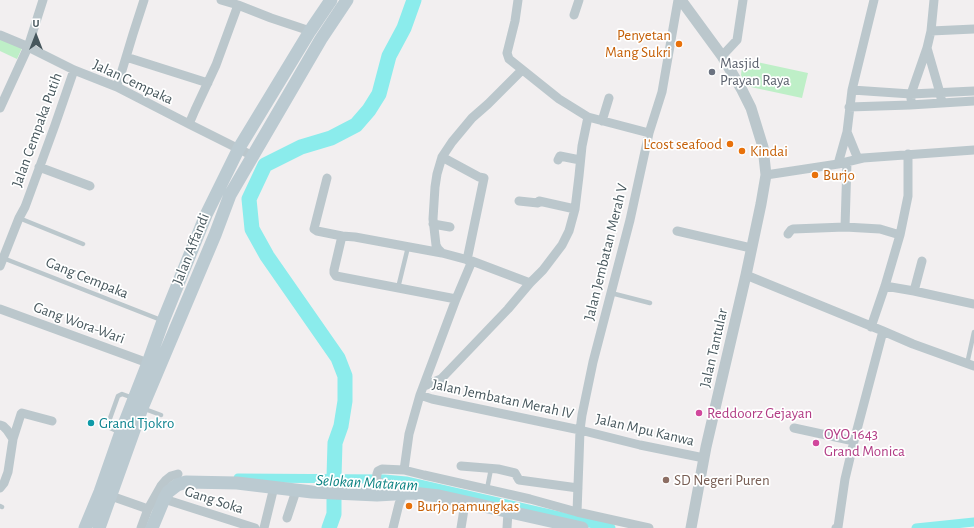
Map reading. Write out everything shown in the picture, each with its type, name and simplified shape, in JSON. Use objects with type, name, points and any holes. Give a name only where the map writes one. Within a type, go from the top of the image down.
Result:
[{"type":"main road","name":"Jalan Affandi","points":[[99,528],[105,494],[120,432],[138,403],[148,363],[163,321],[206,215],[239,148],[310,31],[331,0]]},
{"type":"main road","name":"Jalan Affandi","points":[[86,528],[105,494],[138,403],[215,235],[230,195],[322,39],[347,0]]},
{"type":"main road","points":[[152,528],[168,492],[177,485],[186,482],[237,483],[312,492],[377,495],[412,493],[439,496],[582,528]]},
{"type":"street","points":[[0,108],[28,47],[43,0]]},
{"type":"street","points":[[117,87],[144,0]]},
{"type":"street","points":[[221,0],[310,31]]},
{"type":"street","points":[[518,0],[507,55],[509,59],[559,99],[588,117],[649,133]]},
{"type":"street","points":[[574,15],[579,0]]},
{"type":"street","name":"Jalan Jembatan Merah V","points":[[577,512],[580,430],[582,415],[593,362],[630,220],[649,133],[662,92],[678,0]]},
{"type":"street","name":"Jalan Tantular","points":[[681,0],[722,56],[751,108],[763,147],[766,175],[746,275],[704,458],[691,528]]},
{"type":"street","points":[[722,56],[737,40],[743,0]]},
{"type":"street","points":[[845,227],[843,163],[852,90],[874,0]]},
{"type":"street","points":[[910,106],[911,94],[927,48],[931,31],[934,0]]},
{"type":"street","points":[[189,124],[216,64],[238,5]]},
{"type":"street","points":[[931,31],[974,29]]},
{"type":"street","name":"Jalan Cempaka","points":[[0,35],[74,70],[117,87],[253,156]]},
{"type":"street","points":[[927,48],[942,104]]},
{"type":"street","points":[[126,57],[208,82]]},
{"type":"street","name":"Jalan Cempaka Putih","points":[[1,262],[25,207],[74,70]]},
{"type":"street","points":[[442,253],[436,245],[433,224],[435,187],[442,157],[452,142],[472,118],[522,70]]},
{"type":"street","points":[[852,90],[911,94],[974,91]]},
{"type":"street","points":[[602,121],[609,98]]},
{"type":"street","points":[[850,107],[910,106],[974,102]]},
{"type":"street","name":"Jalan Jembatan Merah IV","points":[[424,386],[441,379],[508,309],[562,245],[570,231],[575,209],[580,160],[588,117]]},
{"type":"street","points":[[847,132],[858,159]]},
{"type":"street","points":[[766,175],[843,163],[858,159],[974,150]]},
{"type":"street","points":[[871,327],[900,235],[908,196],[908,154]]},
{"type":"street","points":[[558,160],[560,156],[580,160]]},
{"type":"street","points":[[404,470],[409,434],[420,395],[470,261],[484,178],[479,177],[442,157]]},
{"type":"street","points":[[39,167],[90,186]]},
{"type":"street","points":[[327,178],[314,229],[317,231],[442,253],[470,261],[530,283]]},
{"type":"street","points":[[519,200],[538,203],[539,201],[575,209]]},
{"type":"street","points":[[433,224],[450,227]]},
{"type":"street","points":[[788,234],[793,229],[845,227],[880,229],[900,235]]},
{"type":"street","points":[[677,231],[751,248]]},
{"type":"street","points":[[342,236],[334,270],[335,275],[456,299]]},
{"type":"street","points":[[914,291],[922,261]]},
{"type":"street","points":[[746,275],[913,344],[971,365]]},
{"type":"street","points":[[885,286],[974,304]]},
{"type":"street","name":"Gang Wora-Wari","points":[[0,309],[148,363]]},
{"type":"street","points":[[836,528],[838,527],[845,479],[883,331]]},
{"type":"street","name":"Jalan Jembatan Merah IV","points":[[420,395],[432,399],[580,430]]},
{"type":"street","points":[[0,488],[4,483],[8,472],[13,439],[22,413],[52,421]]},
{"type":"street","points":[[0,425],[7,430],[13,439]]},
{"type":"street","points":[[794,428],[854,442]]},
{"type":"street","name":"Jalan Mpu Kanwa","points":[[580,430],[640,445],[704,458]]},
{"type":"street","points":[[461,466],[498,469],[515,474],[519,480],[578,488]]},
{"type":"street","points":[[393,528],[403,494],[402,487],[381,483],[376,478],[378,471],[382,469],[404,470],[649,528]]},
{"type":"street","points":[[141,528],[148,509],[166,480],[171,476],[178,474]]},
{"type":"street","points":[[264,528],[274,487]]},
{"type":"street","points":[[287,518],[295,490]]},
{"type":"street","points":[[105,494],[148,509]]},
{"type":"street","name":"Gang Soka","points":[[164,499],[254,528]]},
{"type":"street","points":[[460,528],[466,503]]},
{"type":"street","points":[[507,528],[508,512]]},
{"type":"lane","points":[[19,218],[83,244]]},
{"type":"lane","points":[[398,288],[408,247]]},
{"type":"lane","name":"Gang Cempaka","points":[[1,262],[163,321]]},
{"type":"lane","points":[[611,293],[650,303]]},
{"type":"lane","points":[[971,365],[974,332]]},
{"type":"lane","points":[[138,403],[161,415]]},
{"type":"lane","points":[[487,489],[491,469]]},
{"type":"green space","points":[[0,38],[22,48],[17,59],[0,51]]},
{"type":"green space","points":[[743,59],[808,73],[802,98],[746,86],[741,75]]},
{"type":"waterway","points":[[329,528],[334,514],[335,443],[341,426],[345,401],[345,376],[338,358],[267,256],[252,229],[249,199],[265,165],[301,147],[331,138],[356,125],[369,110],[379,94],[389,56],[404,28],[414,0]]},
{"type":"waterway","name":"Selokan Mataram","points":[[238,478],[384,479],[406,481],[611,528]]},
{"type":"waterway","name":"Selokan Mataram","points":[[916,528],[974,522]]},
{"type":"place","name":"Penyetan Mang Sukri","points":[[679,44]]},
{"type":"place","name":"Masjid Prayan Raya","points":[[712,72]]},
{"type":"place","name":"L'cost seafood","points":[[730,144]]},
{"type":"place","name":"Kindai","points":[[742,151]]},
{"type":"place","name":"Burjo","points":[[815,175]]},
{"type":"place","name":"Reddoorz Gejayan","points":[[699,413]]},
{"type":"place","name":"Grand Tjokro","points":[[91,423]]},
{"type":"place","name":"OYO 1643 Grand Monica","points":[[816,443]]},
{"type":"place","name":"SD Negeri Puren","points":[[666,480]]},
{"type":"place","name":"Burjo pamungkas","points":[[409,506]]}]
